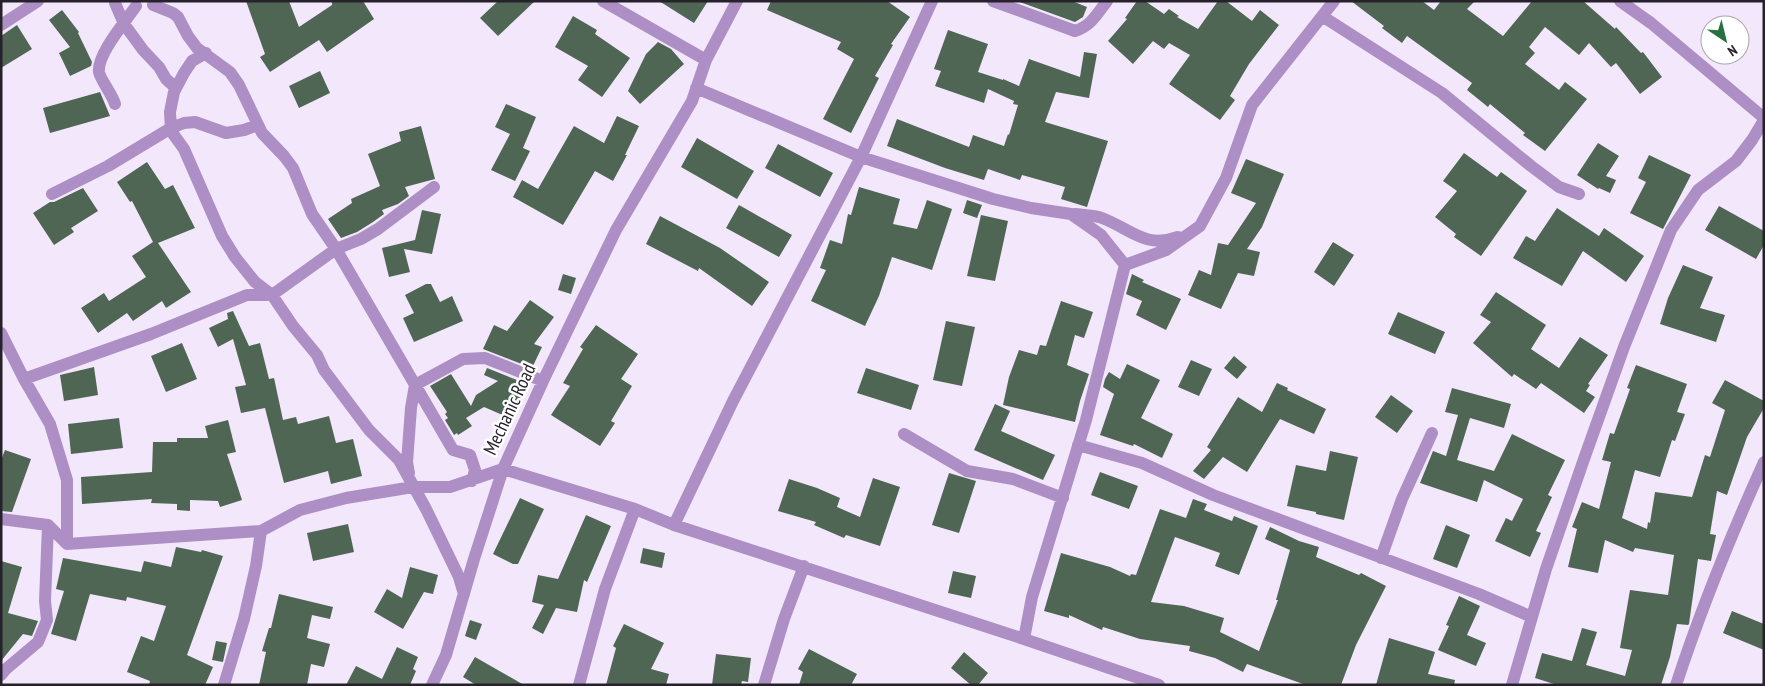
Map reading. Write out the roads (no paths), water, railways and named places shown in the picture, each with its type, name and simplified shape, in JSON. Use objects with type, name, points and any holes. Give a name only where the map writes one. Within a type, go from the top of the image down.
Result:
[{"type":"street","points":[[1,25],[38,1]]},
{"type":"street","points":[[604,1],[706,60]]},
{"type":"street","name":"Mechanic Road","points":[[261,531],[300,510],[346,498],[413,487],[450,487],[503,469],[616,230],[692,101],[706,60],[737,1]]},
{"type":"street","points":[[993,1],[1075,31],[1085,28],[1094,20],[1107,1]]},
{"type":"street","points":[[1125,265],[1166,250],[1200,226],[1226,178],[1252,104],[1334,1]]},
{"type":"street","points":[[1512,685],[1546,569],[1584,459],[1624,347],[1670,230],[1698,190],[1736,161],[1752,140],[1764,119],[1651,23],[1620,1]]},
{"type":"street","points":[[111,2],[136,6],[157,3],[178,17],[197,48],[230,72],[239,85],[258,125],[293,168],[312,214],[336,249],[453,450],[470,455],[475,470],[472,481]]},
{"type":"street","points":[[111,2],[143,50],[176,88]]},
{"type":"street","points":[[674,524],[733,401],[861,157],[927,3]]},
{"type":"street","points":[[115,104],[99,72],[102,57],[136,6]]},
{"type":"street","points":[[1322,16],[1442,94],[1559,187],[1579,194]]},
{"type":"street","points":[[206,53],[192,61],[176,88],[170,112],[171,131],[184,148],[222,236],[235,257],[254,282],[272,295],[316,355],[324,370],[370,430],[399,460],[426,509],[459,577],[464,594]]},
{"type":"street","points":[[696,88],[861,157],[993,199],[1031,208],[1100,217],[1138,237],[1153,242],[1167,241],[1190,233]]},
{"type":"street","points":[[52,194],[108,166],[171,128],[184,123],[195,122],[226,133],[258,125]]},
{"type":"street","points":[[24,379],[151,334],[247,295],[272,295],[336,249],[361,239],[378,229],[434,187]]},
{"type":"street","points":[[1071,214],[1101,235],[1125,265]]},
{"type":"street","points":[[1024,639],[1032,598],[1086,420],[1125,265]]},
{"type":"street","points":[[1,332],[24,379],[50,424],[67,480],[68,544]]},
{"type":"street","points":[[415,385],[463,358],[484,358],[543,381]]},
{"type":"street","points":[[413,487],[407,462],[411,408],[415,385]]},
{"type":"street","points":[[1381,558],[1402,499],[1432,433]]},
{"type":"street","points":[[904,434],[967,470],[1013,479],[1063,498]]},
{"type":"street","points":[[1078,445],[1142,463],[1213,495],[1479,594],[1532,617]]},
{"type":"street","points":[[1676,685],[1693,633],[1764,462]]},
{"type":"street","points":[[432,685],[446,655],[503,469],[635,509],[674,524],[1160,685]]},
{"type":"street","points":[[578,685],[605,589],[635,509]]},
{"type":"street","points":[[1,519],[48,525],[68,544],[261,531],[256,566],[244,619],[224,685]]},
{"type":"street","points":[[1,675],[38,642],[47,620],[45,601],[48,525]]},
{"type":"street","points":[[764,685],[784,619],[804,566]]}]
